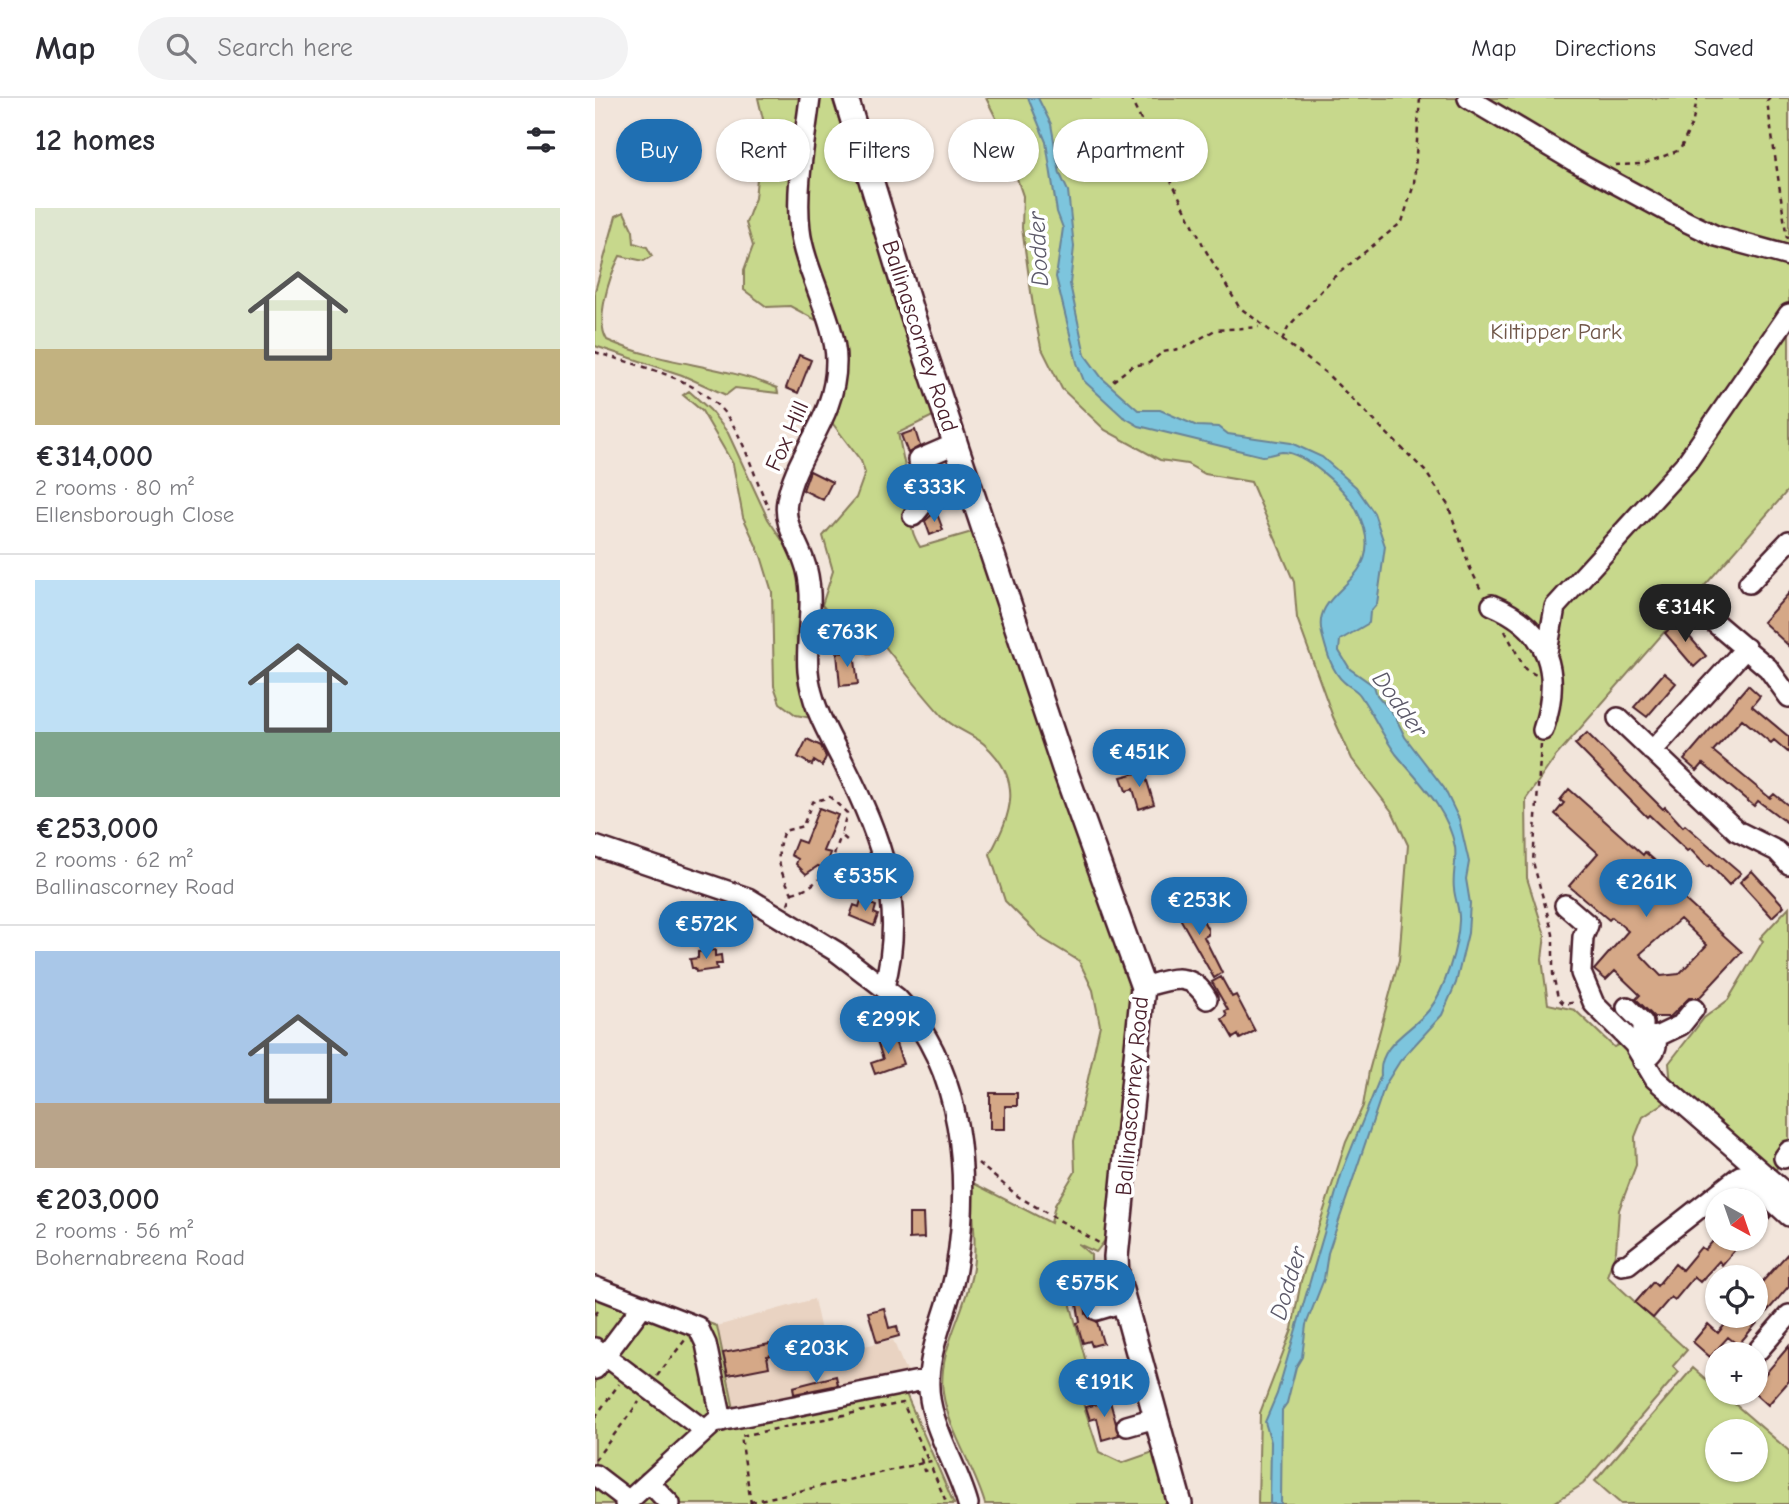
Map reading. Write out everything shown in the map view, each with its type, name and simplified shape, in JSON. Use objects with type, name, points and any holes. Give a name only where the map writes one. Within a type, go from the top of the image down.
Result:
[{"type":"main road","name":"Ballinascorney Road","points":[[846,98],[912,314],[1063,768],[1142,981],[1117,1248],[1117,1276],[1180,1504]]},
{"type":"street","name":"Fox Hill","points":[[810,98],[800,230],[837,361],[827,415],[792,484],[786,502],[788,524],[805,563],[810,586],[808,672],[815,705],[883,849],[891,879],[893,925],[884,987]]},
{"type":"street","points":[[1468,98],[1574,161],[1686,222],[1716,236],[1788,248]]},
{"type":"street","points":[[1543,730],[1549,713],[1552,679],[1547,652],[1555,607],[1687,462],[1789,314]]},
{"type":"street","points":[[918,460],[955,443]]},
{"type":"street","points":[[913,516],[943,480],[964,467]]},
{"type":"street","points":[[1749,583],[1789,541]]},
{"type":"street","points":[[1492,605],[1508,612],[1535,635],[1547,652]]},
{"type":"street","points":[[1714,623],[1768,668],[1789,697]]},
{"type":"street","points":[[1652,751],[1746,648]]},
{"type":"street","points":[[1618,718],[1737,831],[1777,850],[1789,864]]},
{"type":"street","points":[[595,846],[705,876],[780,915],[884,987],[912,1014],[935,1049],[945,1070],[955,1115],[961,1177],[959,1244],[951,1294],[931,1359],[929,1379],[935,1417],[968,1504]]},
{"type":"street","points":[[1565,905],[1588,925],[1583,937],[1580,964],[1589,996],[1644,1044]]},
{"type":"street","points":[[1142,981],[1181,964]]},
{"type":"street","points":[[1142,981],[1184,979],[1195,982],[1207,999]]},
{"type":"street","points":[[1627,1007],[1643,1023],[1644,1044],[1655,1079],[1676,1101],[1789,1196]]},
{"type":"street","points":[[1644,1044],[1681,1025],[1694,1009]]},
{"type":"street","points":[[1622,1265],[1628,1264],[1740,1176],[1751,1181],[1789,1216]]},
{"type":"street","points":[[595,1287],[698,1327],[704,1335],[722,1420]]},
{"type":"street","points":[[1097,1310],[1123,1302]]},
{"type":"street","points":[[643,1305],[598,1357],[704,1430]]},
{"type":"street","points":[[1765,1342],[1789,1315]]},
{"type":"street","points":[[595,1475],[627,1502],[704,1430],[722,1420],[929,1379]]},
{"type":"street","points":[[1127,1426],[1155,1418]]},
{"type":"street","points":[[649,1482],[670,1504]]},
{"type":"path","points":[[1130,98],[1227,290],[1239,307],[1326,373],[1439,487],[1478,586],[1492,605],[1525,669],[1531,675],[1552,679]]},
{"type":"path","points":[[1282,340],[1288,327],[1334,277],[1402,222],[1414,184],[1420,98]]},
{"type":"path","points":[[1606,165],[1643,164],[1680,150],[1693,121],[1697,98]]},
{"type":"path","points":[[1768,99],[1788,248]]},
{"type":"path","points":[[1113,381],[1132,366],[1149,363],[1163,352],[1185,348],[1215,330],[1241,331],[1261,326]]},
{"type":"path","points":[[595,352],[688,383],[705,393],[735,429],[763,496]]},
{"type":"path","points":[[1543,730],[1535,800],[1533,862],[1553,934],[1553,974],[1558,999],[1569,1004],[1589,996]]},
{"type":"path","points":[[780,915],[792,893],[802,890],[828,873],[847,813],[830,797],[812,802],[803,826],[784,831],[776,848],[792,893]]},
{"type":"path","points":[[841,835],[848,841]]},
{"type":"path","points":[[974,1166],[979,1161],[1019,1196],[1105,1247],[1117,1248]]},
{"type":"path","points":[[595,1417],[619,1384]]},
{"type":"path","points":[[936,1460],[922,1465],[750,1503],[741,1436],[903,1403],[927,1458],[921,1459],[922,1465],[924,1471],[932,1469],[947,1504]]},
{"type":"shaded area","points":[[831,581],[884,648],[868,659],[849,638],[821,616]]},
{"type":"shaded area","points":[[814,1299],[826,1354],[893,1340],[904,1367],[908,1370],[903,1377],[735,1414],[717,1326]]},
{"type":"green space","points":[[758,98],[832,98],[839,119],[824,119],[824,182],[859,182],[935,415],[898,433],[905,467],[918,486],[932,486],[916,508],[911,521],[912,529],[920,547],[972,532],[1055,775],[1125,963],[1134,999],[1106,1239],[1096,1252],[1078,1244],[1091,1255],[1091,1269],[1072,1284],[1071,1306],[1093,1388],[1081,1397],[1099,1452],[1122,1463],[1156,1451],[1171,1504],[985,1504],[946,1407],[942,1377],[944,1361],[973,1268],[971,1182],[1051,1223],[1055,1205],[1075,1172],[1074,1141],[1100,1025],[1093,990],[1079,961],[1043,939],[1005,901],[990,854],[1004,825],[1010,797],[1005,771],[997,757],[979,740],[944,718],[863,618],[848,629],[836,622],[822,605],[833,571],[823,536],[856,498],[865,473],[861,461],[833,424],[833,329],[790,306],[767,307],[744,290],[744,270],[753,246],[746,223],[755,198],[757,182],[810,182],[810,119],[763,119]]},
{"type":"green space","name":"Kiltipper Park","points":[[986,98],[1789,98],[1789,489],[1556,756],[1526,799],[1527,878],[1545,935],[1542,959],[1548,1004],[1575,1010],[1614,1047],[1623,1042],[1641,1075],[1667,1101],[1643,1117],[1635,1137],[1636,1165],[1619,1210],[1616,1251],[1607,1276],[1687,1350],[1673,1366],[1679,1372],[1583,1484],[1552,1504],[1258,1504],[1260,1413],[1292,1329],[1301,1281],[1346,1142],[1363,1106],[1369,1071],[1399,960],[1408,845],[1393,813],[1352,759],[1333,717],[1297,618],[1294,582],[1251,482],[1205,474],[1187,464],[1160,460],[1105,430],[1062,389],[1041,347],[1022,228],[1023,196],[1018,182],[1039,182],[1039,119],[996,119]]},
{"type":"green space","points":[[624,212],[633,231],[634,243],[647,247],[652,256],[644,261],[620,256],[608,287],[603,311],[602,322],[607,340],[649,355],[756,380],[777,388],[778,393],[735,388],[726,395],[682,375],[595,346],[595,291],[616,216]]},
{"type":"green space","points":[[689,391],[710,410],[728,433],[768,519],[790,552],[798,574],[800,598],[799,678],[811,718],[796,715],[780,703],[774,686],[772,592],[761,556],[743,517],[733,464],[702,411],[683,395]]},
{"type":"green space","points":[[1789,907],[1789,1139],[1773,1177],[1675,1082],[1671,1085],[1669,1063],[1704,1018],[1728,1000],[1763,941],[1760,938]]},
{"type":"green space","points":[[595,1281],[717,1326],[735,1414],[903,1377],[906,1394],[954,1504],[595,1504]]},
{"type":"green space","points":[[1693,1368],[1705,1378],[1705,1405],[1736,1405],[1752,1419],[1705,1419],[1705,1482],[1768,1482],[1768,1433],[1789,1451],[1789,1504],[1621,1504],[1595,1481]]},
{"type":"water","points":[[1028,98],[1038,98],[1051,124],[1053,182],[1064,182],[1068,191],[1074,247],[1070,284],[1085,355],[1102,378],[1138,410],[1160,410],[1197,426],[1219,427],[1228,434],[1291,443],[1322,457],[1356,487],[1374,513],[1385,546],[1377,604],[1370,612],[1369,623],[1340,640],[1339,651],[1350,669],[1374,686],[1377,695],[1395,716],[1405,737],[1444,788],[1459,819],[1469,862],[1466,879],[1470,903],[1468,933],[1456,983],[1442,1015],[1400,1061],[1385,1085],[1328,1253],[1324,1279],[1306,1325],[1302,1357],[1296,1367],[1287,1403],[1282,1410],[1281,1504],[1270,1504],[1271,1442],[1265,1422],[1277,1394],[1342,1172],[1381,1075],[1385,1055],[1390,1046],[1429,1010],[1450,967],[1459,921],[1454,884],[1455,847],[1439,808],[1396,754],[1357,691],[1336,672],[1325,646],[1321,617],[1327,604],[1359,568],[1366,553],[1365,534],[1351,501],[1324,473],[1302,458],[1282,452],[1262,456],[1139,426],[1122,416],[1084,381],[1056,277],[1063,228],[1057,212],[1046,142],[1039,119],[1037,119]]},
{"type":"building","points":[[799,355],[811,360],[798,393],[786,388]]},
{"type":"building","points":[[915,430],[920,446],[908,453],[901,435]]},
{"type":"building","points":[[810,471],[832,482],[823,500],[803,490]]},
{"type":"building","points":[[936,511],[943,530],[930,535],[925,521]]},
{"type":"building","points":[[1789,593],[1789,646],[1763,622]]},
{"type":"building","points":[[1677,622],[1706,656],[1694,667],[1665,633]]},
{"type":"building","points":[[865,630],[879,646],[871,653],[867,653],[855,640]]},
{"type":"building","points":[[854,652],[858,684],[840,686],[837,653]]},
{"type":"building","points":[[1664,673],[1676,683],[1647,717],[1634,707]]},
{"type":"building","points":[[1748,685],[1760,696],[1752,706],[1789,737],[1789,753],[1774,740],[1771,743],[1742,719],[1713,751],[1770,798],[1774,794],[1789,806],[1789,824],[1758,801],[1754,806],[1703,764],[1697,771],[1684,760]]},
{"type":"building","points":[[1587,733],[1663,809],[1665,807],[1683,827],[1685,825],[1741,873],[1729,885],[1710,865],[1707,867],[1690,849],[1687,851],[1649,815],[1647,817],[1575,744]]},
{"type":"building","points":[[807,739],[821,746],[826,757],[822,766],[814,761],[812,765],[798,757]]},
{"type":"building","points":[[1144,771],[1154,804],[1139,809],[1133,789],[1126,791],[1121,777]]},
{"type":"building","points":[[1569,789],[1643,855],[1645,852],[1667,871],[1660,877],[1742,952],[1699,998],[1689,998],[1670,1017],[1654,1017],[1636,999],[1640,995],[1615,971],[1606,980],[1594,970],[1628,931],[1612,917],[1609,920],[1569,886],[1598,853],[1555,814],[1564,803],[1560,800]],"holes":[[[1680,919],[1707,945],[1679,974],[1661,976],[1640,954]]]},
{"type":"building","points":[[819,808],[838,815],[823,851],[831,853],[825,869],[818,866],[806,874],[796,864],[798,859],[791,855],[797,840],[805,843]]},
{"type":"building","points":[[1752,871],[1784,906],[1772,917],[1740,882]]},
{"type":"building","points":[[861,900],[876,906],[874,913],[878,915],[874,926],[850,916],[854,905],[859,907]]},
{"type":"building","points":[[1195,904],[1208,930],[1208,935],[1204,937],[1222,973],[1214,978],[1177,913]]},
{"type":"building","points":[[715,950],[715,956],[721,955],[722,964],[716,964],[717,969],[696,972],[695,968],[692,968],[690,959],[698,958],[698,952]]},
{"type":"building","points":[[1221,977],[1232,997],[1236,995],[1255,1031],[1240,1039],[1238,1035],[1233,1038],[1222,1019],[1227,1016],[1225,1011],[1228,1010],[1212,982]]},
{"type":"building","points":[[893,1035],[903,1064],[875,1074],[871,1063],[883,1059],[877,1041]]},
{"type":"building","points":[[990,1093],[1017,1093],[1017,1106],[1005,1106],[1005,1129],[990,1129]]},
{"type":"building","points":[[909,1214],[923,1214],[924,1238],[909,1239]]},
{"type":"building","points":[[1701,1247],[1705,1251],[1734,1251],[1722,1265],[1719,1261],[1715,1265],[1705,1265],[1705,1276],[1700,1282],[1694,1277],[1675,1300],[1671,1297],[1653,1318],[1635,1303],[1653,1282],[1657,1286],[1675,1264],[1682,1270]]},
{"type":"building","points":[[1789,1252],[1789,1286],[1768,1310],[1768,1275]]},
{"type":"building","points":[[1084,1285],[1086,1314],[1097,1322],[1103,1343],[1092,1346],[1090,1341],[1083,1343],[1077,1323],[1080,1322],[1074,1287]]},
{"type":"building","points":[[884,1308],[889,1328],[897,1326],[899,1336],[877,1342],[868,1312]]},
{"type":"building","points":[[1705,1328],[1712,1328],[1718,1333],[1722,1328],[1753,1328],[1741,1342],[1734,1342],[1728,1337],[1724,1342],[1705,1342],[1705,1353],[1693,1342]]},
{"type":"building","points":[[775,1343],[777,1354],[767,1356],[769,1367],[728,1375],[723,1353]]},
{"type":"building","points":[[1789,1346],[1789,1381],[1768,1405],[1768,1371]]},
{"type":"building","points":[[836,1376],[838,1385],[794,1394],[793,1387]]},
{"type":"building","points":[[1110,1401],[1119,1435],[1102,1440],[1097,1418],[1090,1420],[1086,1407]]},
{"type":"water label","name":"Dodder","points":[[1038,249]]},
{"type":"water label","name":"Dodder","points":[[1400,704]]},
{"type":"water label","name":"Dodder","points":[[1288,1283]]}]
